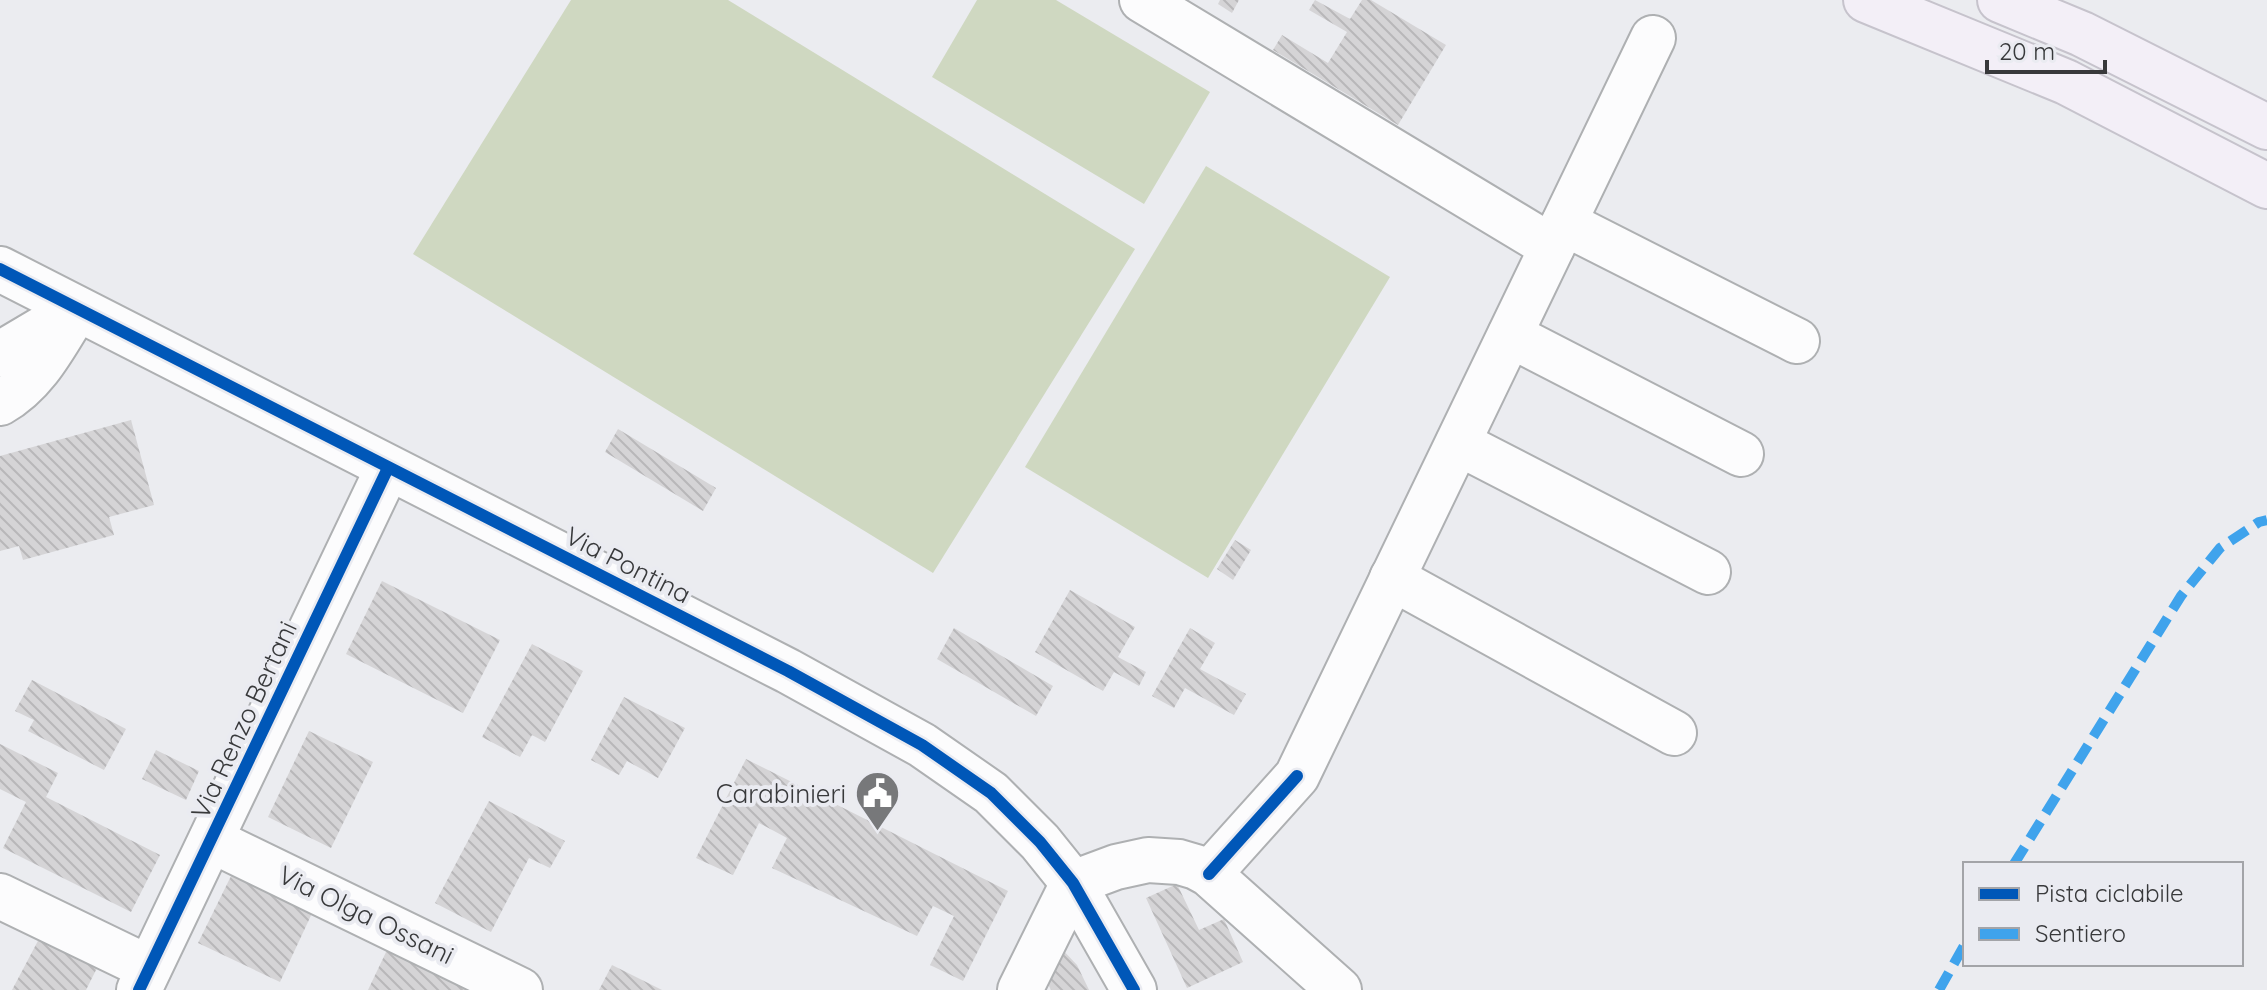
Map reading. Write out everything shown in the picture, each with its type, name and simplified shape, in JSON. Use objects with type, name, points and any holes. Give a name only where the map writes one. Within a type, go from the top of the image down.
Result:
[{"type":"highway","points":[[1866,0],[2066,82],[2267,186]]},
{"type":"highway","points":[[2000,0],[2082,34],[2267,127]]},
{"type":"street","points":[[1142,0],[1558,235],[1797,341]]},
{"type":"street","points":[[1209,874],[1297,776],[1653,38]]},
{"type":"street","name":"Via Pontina","points":[[7,270],[77,309],[788,671],[922,745],[961,770],[1008,808],[1073,883],[1134,990]]},
{"type":"street","points":[[0,354],[77,309]]},
{"type":"street","points":[[0,403],[19,390],[45,362],[77,309]]},
{"type":"street","points":[[1510,335],[1741,454]]},
{"type":"street","points":[[1458,443],[1708,572]]},
{"type":"street","name":"Via Renzo Bertani","points":[[144,979],[388,468]]},
{"type":"street","points":[[1392,578],[1674,733]]},
{"type":"street","name":"Via Olga Ossani","points":[[211,840],[520,990]]},
{"type":"street","points":[[1020,990],[1073,883],[1116,867],[1148,860],[1179,862],[1209,874],[1339,990]]},
{"type":"street","points":[[0,896],[144,979]]},
{"type":"green space","points":[[571,0],[728,0],[1135,249],[933,573],[413,254]]},
{"type":"green space","points":[[977,0],[1056,0],[1210,92],[1144,204],[932,77]]},
{"type":"green space","points":[[1206,166],[1390,277],[1208,578],[1025,467]]},
{"type":"building","points":[[1220,0],[1239,0],[1232,13],[1218,4]]},
{"type":"building","points":[[1315,0],[1350,19],[1362,0],[1371,0],[1446,45],[1398,125],[1273,50],[1282,35],[1328,63],[1347,32],[1309,10]]},
{"type":"building","points":[[131,420],[154,505],[109,517],[114,535],[23,560],[19,546],[0,551],[0,456]]},
{"type":"building","points":[[618,429],[716,488],[703,511],[605,452]]},
{"type":"building","points":[[1235,540],[1251,550],[1233,580],[1217,569]]},
{"type":"building","points":[[382,581],[500,640],[463,713],[346,654]]},
{"type":"building","points":[[1070,590],[1135,627],[1118,657],[1146,672],[1139,686],[1114,672],[1103,691],[1035,652]]},
{"type":"building","points":[[954,628],[1053,686],[1036,716],[937,659]]},
{"type":"building","points":[[1190,628],[1215,643],[1200,669],[1246,694],[1234,715],[1185,688],[1174,708],[1152,696]]},
{"type":"building","points":[[532,644],[583,671],[545,742],[532,735],[520,757],[482,737]]},
{"type":"building","points":[[32,680],[126,729],[104,770],[28,731],[34,720],[15,711]]},
{"type":"building","points":[[624,697],[685,728],[658,778],[627,761],[619,775],[591,760]]},
{"type":"building","points":[[309,731],[373,762],[331,848],[268,817]]},
{"type":"building","points":[[0,744],[58,773],[46,797],[160,855],[131,912],[3,848],[26,802],[0,789]]},
{"type":"building","points":[[156,750],[199,771],[186,800],[142,779]]},
{"type":"building","points":[[746,759],[1008,891],[963,981],[930,965],[954,916],[933,906],[917,936],[772,868],[787,838],[759,823],[733,875],[696,858]]},
{"type":"building","points":[[489,801],[565,841],[550,868],[529,858],[491,932],[435,903]]},
{"type":"building","points":[[234,870],[314,909],[280,982],[198,943]]},
{"type":"building","points":[[1177,884],[1199,930],[1224,919],[1243,962],[1187,988],[1146,898]]},
{"type":"building","points":[[40,937],[97,968],[86,990],[12,990]]},
{"type":"building","points":[[1059,946],[1077,965],[1089,990],[1051,990],[1044,976]]},
{"type":"building","points":[[387,950],[472,990],[368,990]]},
{"type":"building","points":[[612,965],[662,990],[599,990]]},
{"type":"marked path","points":[[2015,862],[2181,596],[2220,548],[2267,520]]},
{"type":"marked path","points":[[1939,990],[1963,948]]},
{"type":"cycle path","points":[[0,269],[788,671],[922,745],[991,793],[1040,842],[1073,883],[1134,990]]},
{"type":"cycle path","points":[[139,990],[388,468]]},
{"type":"cycle path","points":[[1209,874],[1297,776]]},
{"type":"place","name":"Carabinieri","points":[[877,833]]}]
